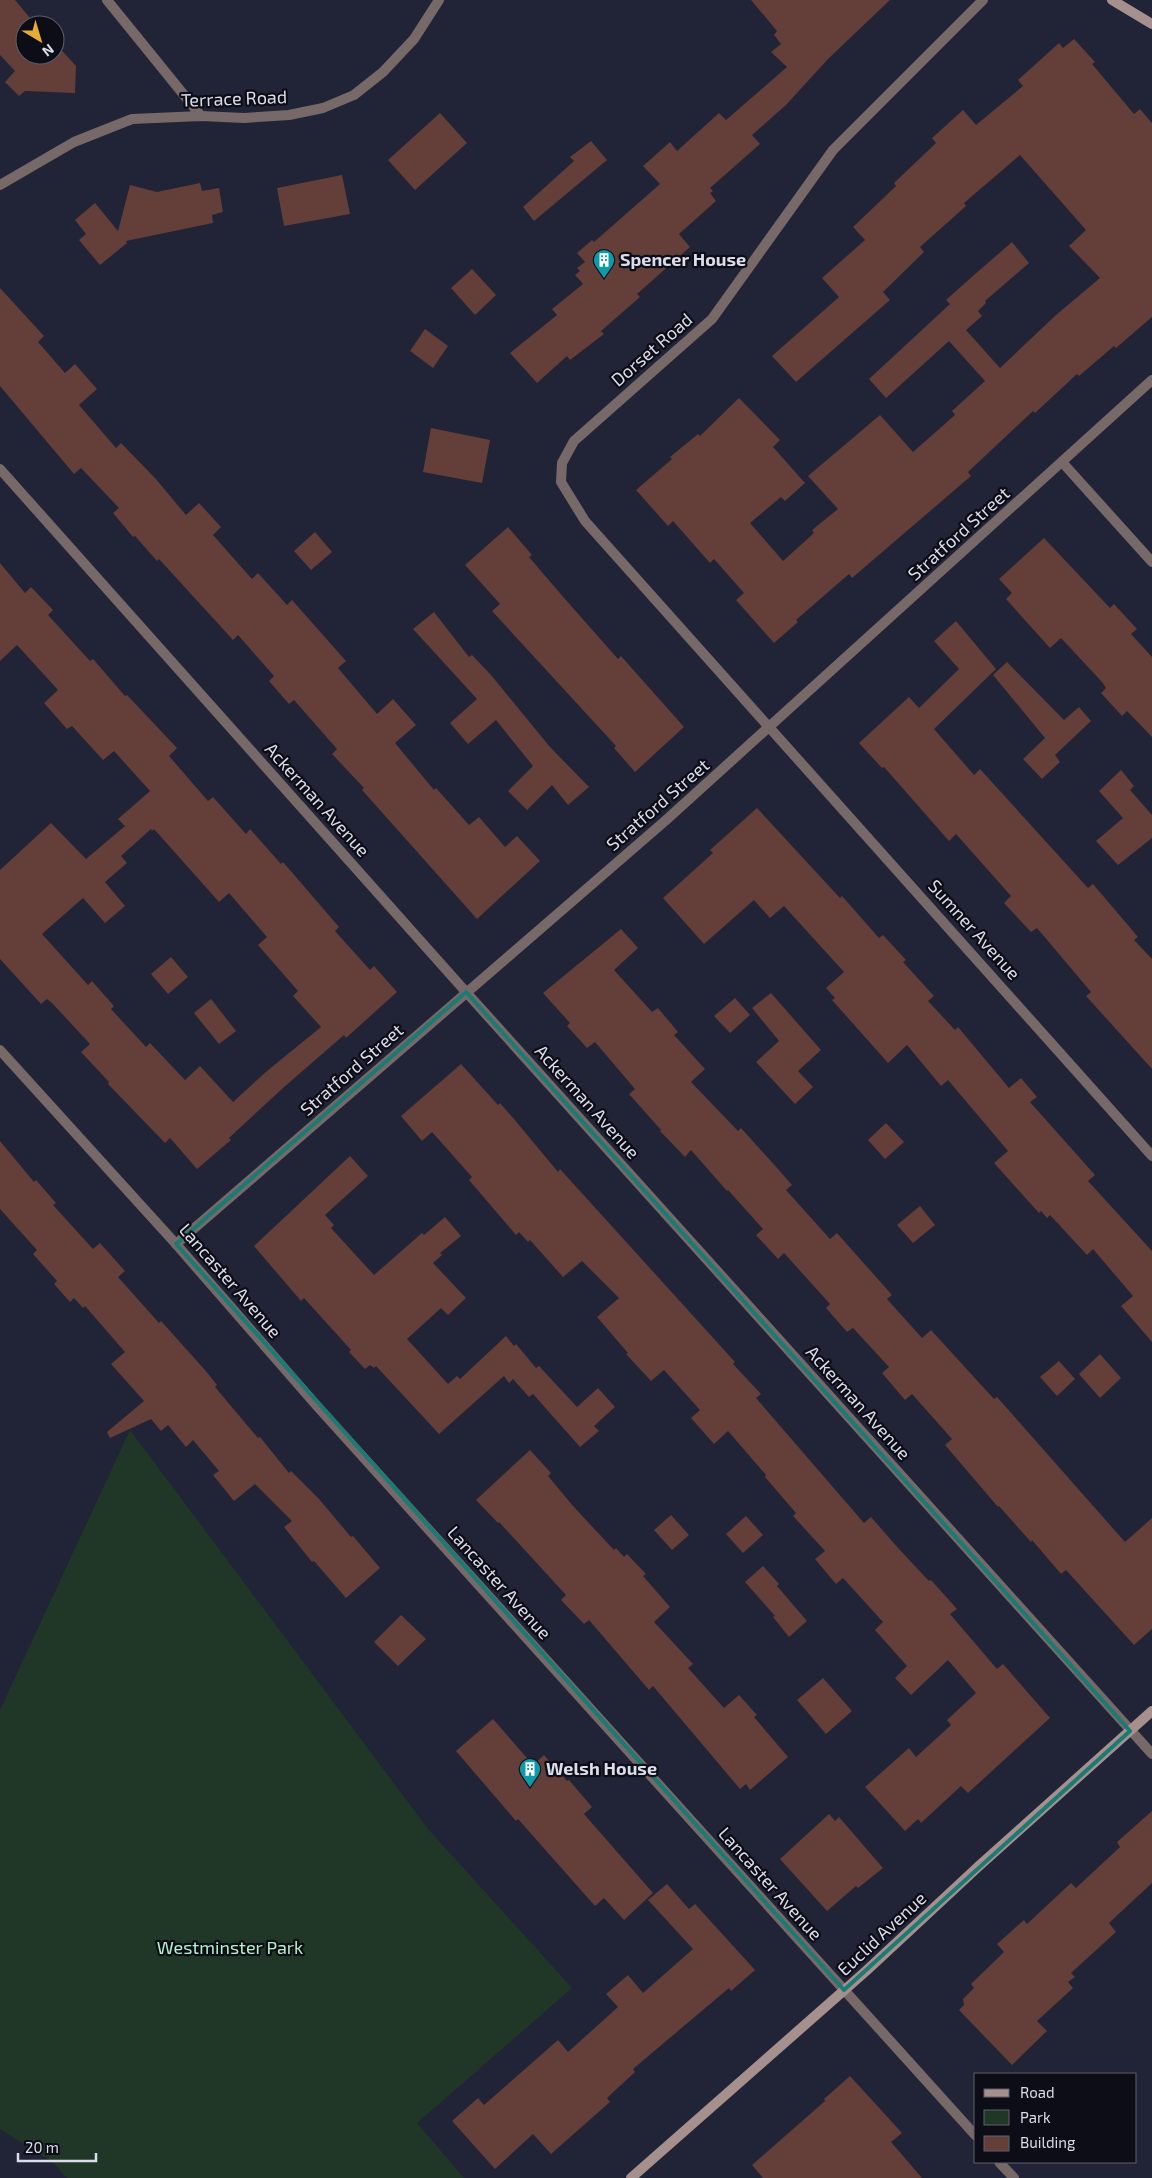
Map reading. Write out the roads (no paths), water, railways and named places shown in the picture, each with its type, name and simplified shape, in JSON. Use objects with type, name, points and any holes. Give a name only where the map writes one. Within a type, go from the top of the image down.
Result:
[{"type":"street","points":[[108,0],[201,116]]},
{"type":"street","name":"Terrace Road","points":[[0,185],[74,142],[132,119],[201,116],[244,118],[289,115],[323,108],[354,95],[383,72],[414,39],[439,0]]},
{"type":"street","name":"Dorset Road","points":[[770,727],[585,520],[561,482],[562,463],[574,441],[712,319],[832,150],[983,0]]},
{"type":"street","points":[[1112,0],[1152,24]]},
{"type":"street","name":"Stratford Street","points":[[176,1244],[665,821],[1152,380]]},
{"type":"street","points":[[1062,462],[1152,562]]},
{"type":"street","name":"Ackerman Avenue","points":[[0,469],[466,992],[1152,1754]]},
{"type":"street","name":"Sumner Avenue","points":[[770,727],[1152,1156]]},
{"type":"street","name":"Lancaster Avenue","points":[[0,1050],[176,1244],[317,1406],[974,2134]]},
{"type":"street","name":"Euclid Avenue","points":[[631,2178],[844,1990],[1152,1711]]},
{"type":"street","points":[[1000,2163],[1014,2178]]},
{"type":"place","name":"Spencer House","points":[[604,279]]},
{"type":"place","name":"Welsh House","points":[[530,1788]]},
{"type":"park label","name":"Westminster Park","points":[[230,1948]]}]
